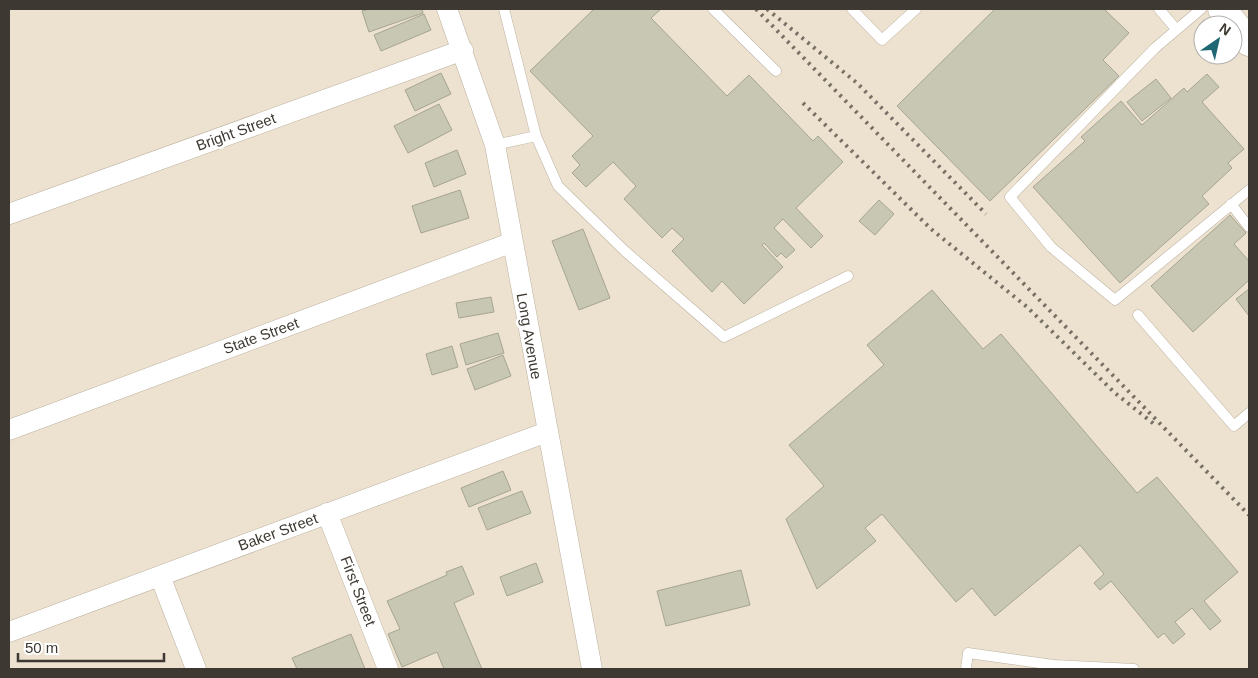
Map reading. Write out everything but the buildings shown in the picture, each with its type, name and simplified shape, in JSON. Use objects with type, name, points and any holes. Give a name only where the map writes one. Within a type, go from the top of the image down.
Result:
[{"type":"highway","points":[[1222,9],[1249,42]]},
{"type":"street","name":"Long Avenue","points":[[448,9],[495,145],[592,669]]},
{"type":"street","name":"Bright Street","points":[[9,214],[463,50]]},
{"type":"street","name":"State Street","points":[[9,430],[513,242]]},
{"type":"street","name":"Baker Street","points":[[9,632],[547,432]]},
{"type":"street","name":"First Street","points":[[328,513],[388,669]]},
{"type":"street","points":[[160,576],[196,669]]},
{"type":"lane","points":[[504,9],[536,136],[558,186],[626,252],[724,337],[848,276]]},
{"type":"lane","points":[[713,9],[776,71]]},
{"type":"lane","points":[[852,9],[882,40],[916,9]]},
{"type":"lane","points":[[1159,9],[1176,29]]},
{"type":"lane","points":[[1201,9],[1144,59],[1010,197],[1050,247],[1115,300],[1249,190]]},
{"type":"lane","points":[[495,145],[536,136]]},
{"type":"lane","points":[[1231,204],[1249,227]]},
{"type":"lane","points":[[1138,315],[1234,426],[1249,413]]},
{"type":"lane","points":[[966,669],[968,653],[1054,665],[1134,669]]},
{"type":"railway","points":[[756,9],[1249,515]]},
{"type":"railway","points":[[767,9],[857,83],[986,214]]},
{"type":"railway","points":[[803,103],[931,229],[1027,307],[1115,393],[1154,424]]}]
